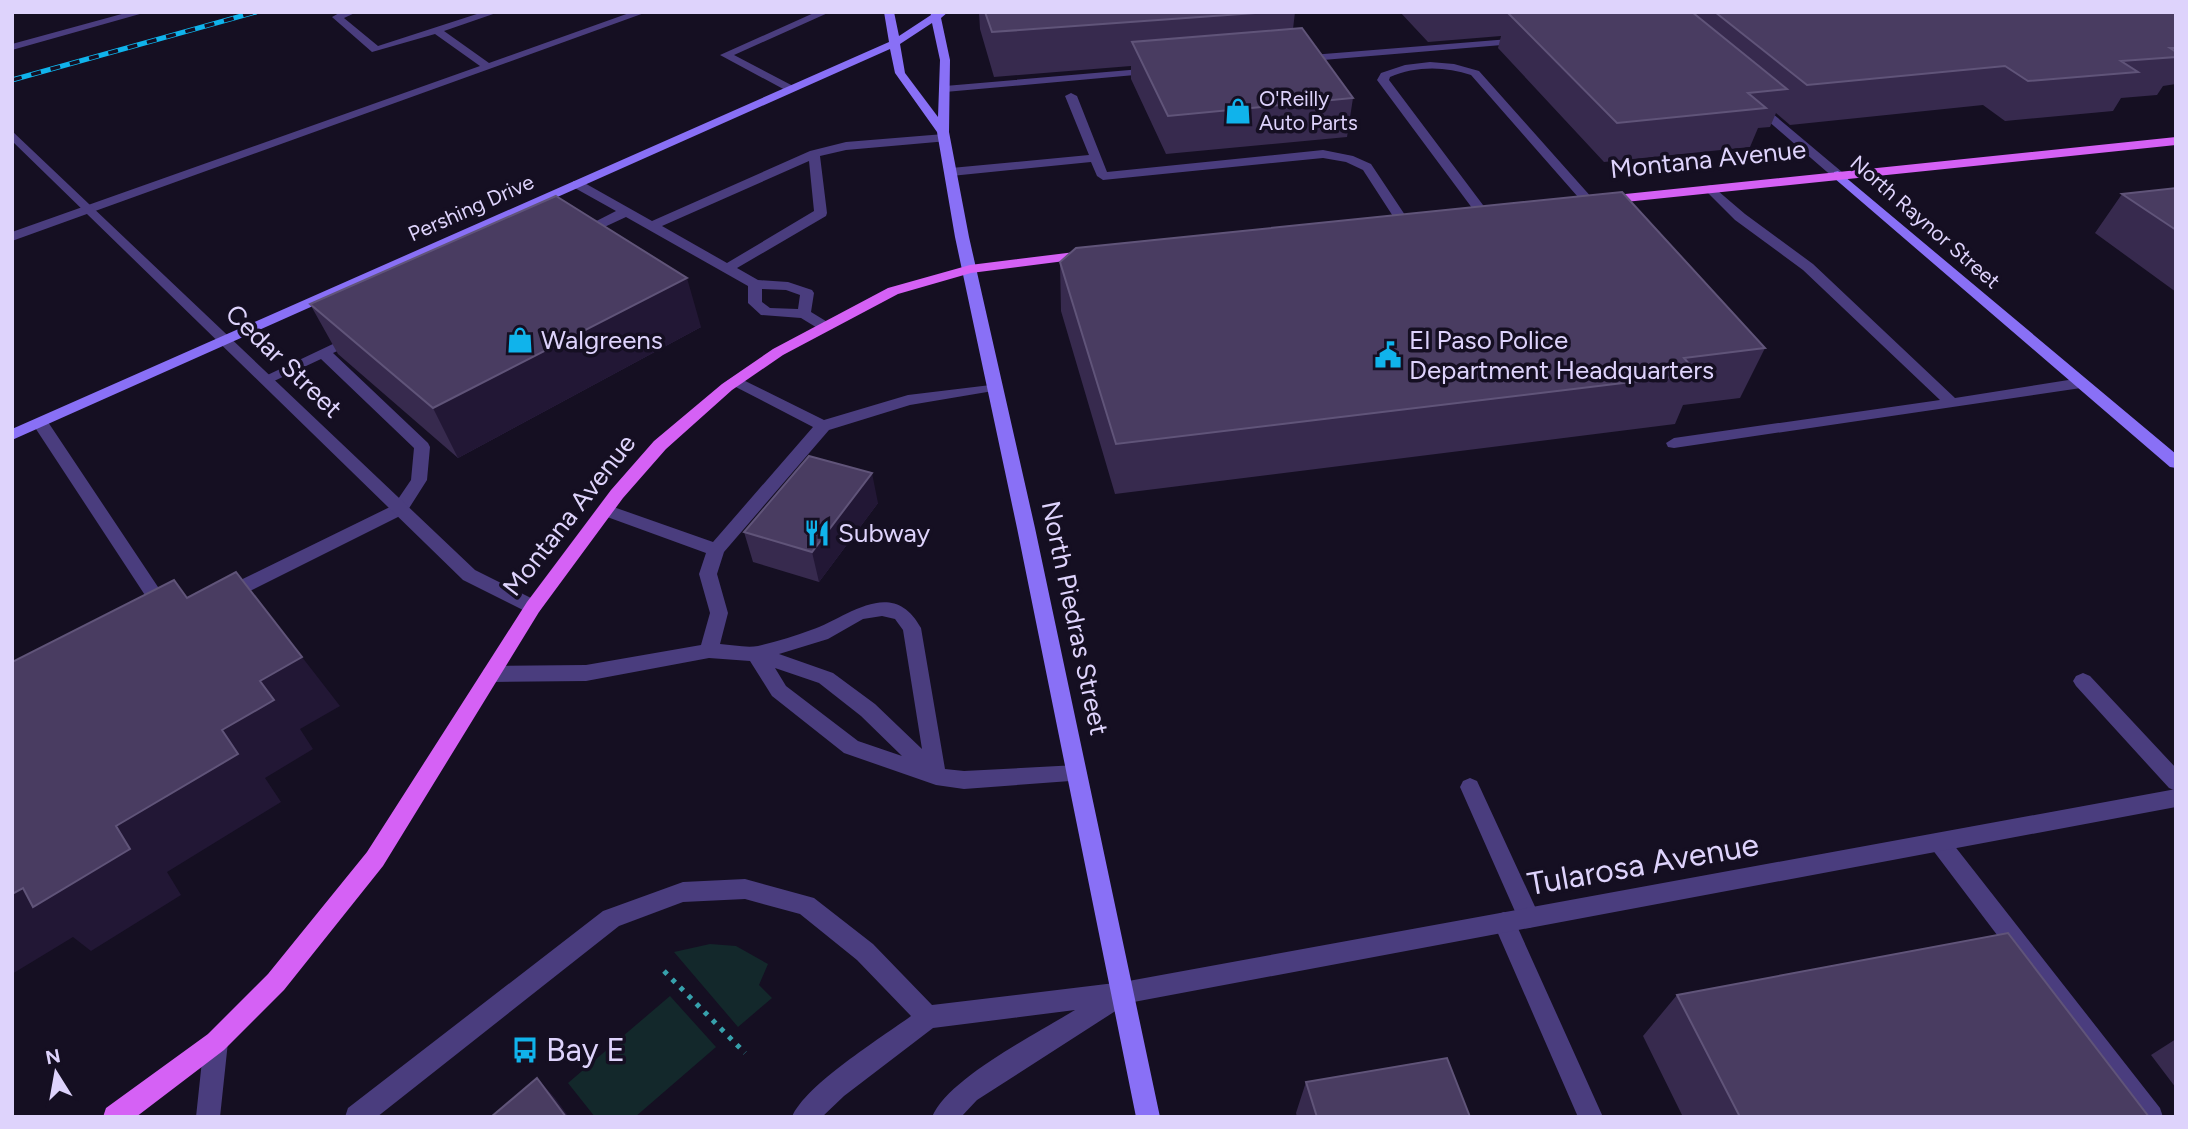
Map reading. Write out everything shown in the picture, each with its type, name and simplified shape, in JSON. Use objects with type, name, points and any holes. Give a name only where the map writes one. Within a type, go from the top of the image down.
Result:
[{"type":"main road","name":"North Piedras Street","points":[[889,12],[900,73],[943,135]]},
{"type":"main road","name":"Pershing Drive","points":[[12,435],[895,43],[938,14]]},
{"type":"main road","name":"North Piedras Street","points":[[938,14],[945,60],[943,135],[1148,1117]]},
{"type":"main road","name":"Montana Avenue","points":[[1583,202],[2176,141]]},
{"type":"main road","name":"North Raynor Street","points":[[1838,175],[2176,463]]},
{"type":"main road","name":"Montana Avenue","points":[[115,1117],[216,1042],[275,982],[375,859],[533,607],[605,510],[660,445],[735,382],[778,352],[893,290],[970,269],[1104,252]]},
{"type":"street","points":[[12,47],[142,12]]},
{"type":"street","points":[[352,12],[337,17],[376,50],[494,12]]},
{"type":"street","points":[[12,237],[642,12]]},
{"type":"street","points":[[791,89],[725,55],[825,12]]},
{"type":"street","points":[[437,31],[488,67]]},
{"type":"street","points":[[1288,60],[1531,40]]},
{"type":"street","points":[[1483,213],[1383,80],[1385,75],[1393,70],[1448,65],[1475,73],[1583,202]]},
{"type":"street","points":[[945,89],[1165,70]]},
{"type":"street","points":[[1071,96],[1102,176],[1323,154],[1349,159],[1367,167],[1403,221]]},
{"type":"street","name":"North Raynor Street","points":[[1745,97],[1838,175]]},
{"type":"street","name":"Cedar Street","points":[[12,134],[469,575],[533,607]]},
{"type":"street","points":[[652,226],[814,154],[846,146],[943,135]]},
{"type":"street","points":[[727,268],[821,214],[814,154]]},
{"type":"street","points":[[951,172],[1096,158]]},
{"type":"street","points":[[577,184],[755,284],[788,286],[807,293],[804,314]]},
{"type":"street","points":[[1711,189],[1740,217],[1808,267],[1952,403]]},
{"type":"street","points":[[562,241],[625,212]]},
{"type":"street","points":[[755,284],[755,303],[766,312],[804,314],[824,326]]},
{"type":"street","points":[[267,379],[373,329]]},
{"type":"street","points":[[208,604],[400,509],[419,480],[422,447],[323,352]]},
{"type":"street","points":[[735,382],[823,426]]},
{"type":"street","points":[[1674,443],[2081,383]]},
{"type":"street","points":[[709,652],[719,613],[708,574],[716,550],[823,426],[908,400],[994,387]]},
{"type":"street","points":[[40,423],[171,622]]},
{"type":"street","points":[[605,510],[716,550]]},
{"type":"street","points":[[756,654],[821,634],[859,613],[882,609],[901,614],[912,628],[936,776]]},
{"type":"street","points":[[491,674],[586,673],[709,652],[756,654],[826,678],[869,710],[936,776]]},
{"type":"street","points":[[756,654],[779,691],[851,747],[936,776],[964,780],[1077,774]]},
{"type":"street","points":[[2083,681],[2176,782]]},
{"type":"street","points":[[1470,787],[1529,918]]},
{"type":"street","name":"Tularosa Avenue","points":[[928,1017],[1123,993],[2176,798]]},
{"type":"street","points":[[1939,842],[2151,1117]]},
{"type":"street","points":[[357,1117],[611,918],[682,892],[745,889],[806,905],[865,952],[928,1017],[835,1087],[804,1117]]},
{"type":"street","points":[[1504,922],[1591,1117]]},
{"type":"street","points":[[944,1117],[968,1091],[1123,993]]},
{"type":"street","points":[[208,1117],[216,1042]]},
{"type":"path","points":[[664,971],[745,1053]]},
{"type":"green space","points":[[710,944],[736,946],[768,964],[759,985],[772,998],[738,1027],[674,952]]},
{"type":"green space","points":[[670,996],[716,1047],[635,1117],[595,1117],[568,1083]]},
{"type":"building","points":[[985,12],[1269,12],[992,32]]},
{"type":"building","points":[[1507,12],[1692,12],[1787,89],[1748,93],[1766,108],[1617,123]]},
{"type":"building","points":[[1715,12],[2176,12],[2176,48],[2170,48],[2176,52],[2176,57],[2121,61],[2138,72],[2028,81],[2005,66],[1807,85]]},
{"type":"building","points":[[1302,28],[1353,98],[1168,116],[1132,42]]},
{"type":"building","points":[[2176,188],[2176,230],[2122,194]]},
{"type":"building","name":"El Paso Police Department Headquarters","points":[[1622,192],[1765,348],[1684,358],[1698,374],[1116,444],[1060,262],[1076,248]]},
{"type":"building","points":[[556,196],[687,278],[433,408],[310,304]]},
{"type":"building","points":[[809,456],[872,473],[812,552],[744,532]]},
{"type":"building","points":[[236,572],[302,657],[260,681],[274,700],[222,730],[238,754],[116,826],[130,849],[33,907],[23,888],[12,894],[12,662],[174,580],[187,598]]},
{"type":"building","points":[[2008,933],[2149,1117],[1740,1117],[1677,995]]},
{"type":"building","points":[[1447,1058],[1470,1117],[1317,1117],[1306,1082]]},
{"type":"building","points":[[537,1078],[566,1117],[491,1117]]},
{"type":"railway","points":[[12,80],[256,12]]},
{"type":"place","name":"O'Reilly Auto Parts","points":[[1238,111]]},
{"type":"place","name":"Walgreens","points":[[520,340]]},
{"type":"place","name":"El Paso Police Department Headquarters","points":[[1388,355]]},
{"type":"place","name":"Subway","points":[[817,533]]},
{"type":"place","name":"Bay E","points":[[525,1050]]}]
